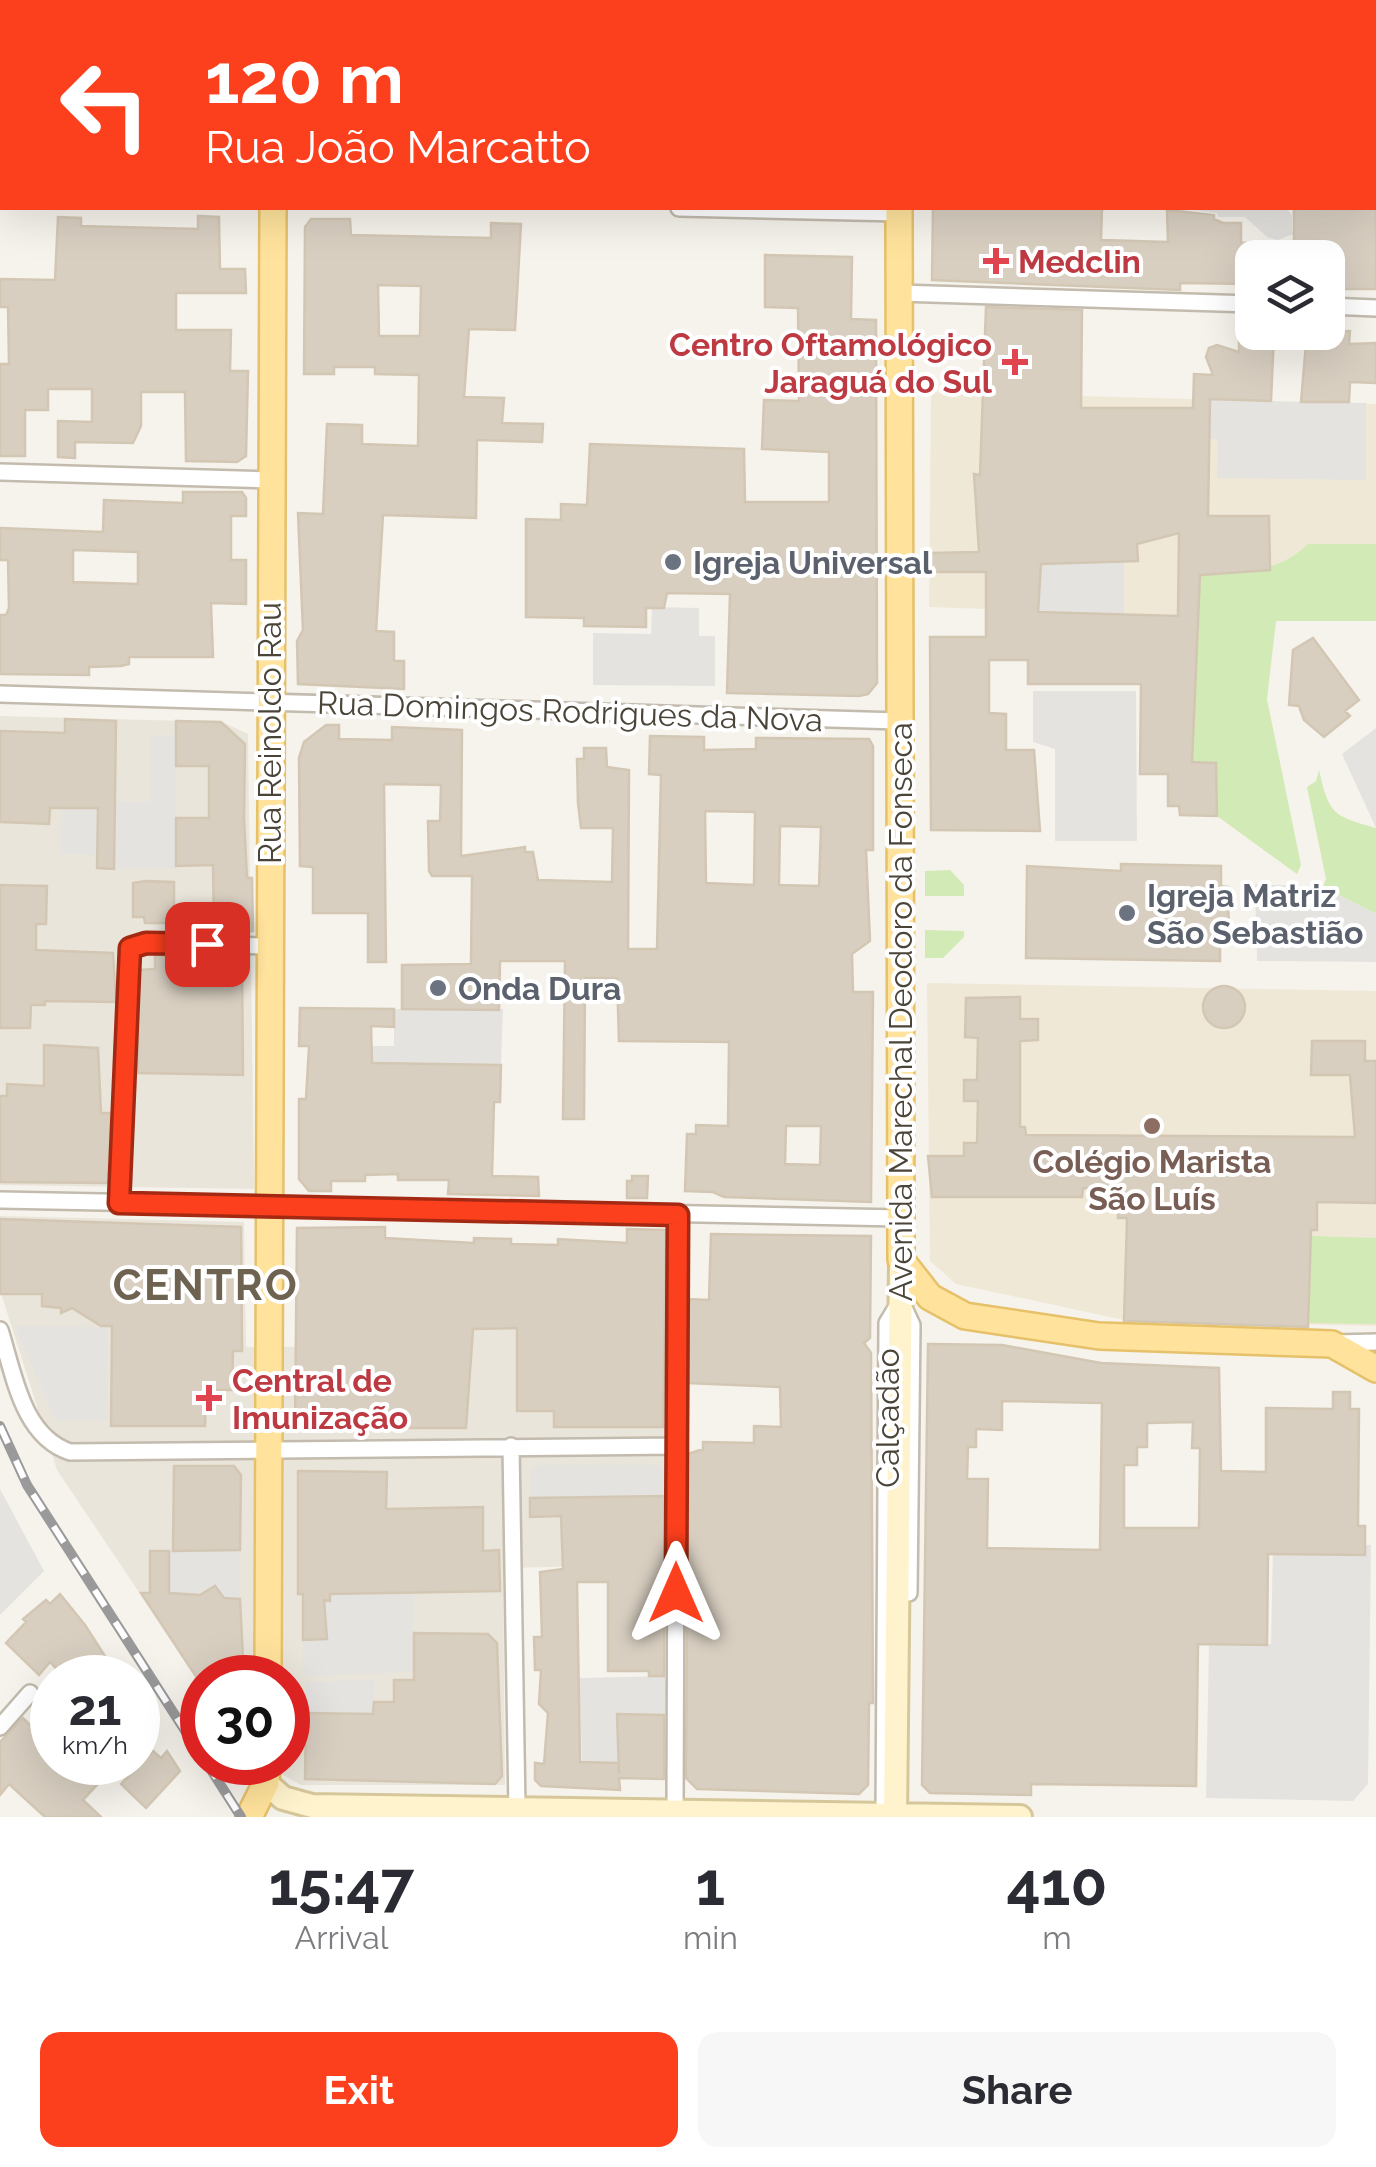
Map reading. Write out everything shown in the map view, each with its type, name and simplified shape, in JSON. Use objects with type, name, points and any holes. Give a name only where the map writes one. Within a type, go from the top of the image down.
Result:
[{"type":"main road","name":"Rua Reinoldo Rau","points":[[268,1655],[274,210]]},
{"type":"main road","name":"Avenida Marechal Deodoro da Fonseca","points":[[900,210],[901,1260]]},
{"type":"main road","points":[[901,1260],[918,1286],[944,1307],[1010,1325],[1100,1336],[1332,1344],[1376,1369]]},
{"type":"main road","points":[[248,1817],[261,1785]]},
{"type":"street","points":[[899,293],[1235,303]]},
{"type":"street","points":[[1345,307],[1376,308]]},
{"type":"street","points":[[0,472],[271,480]]},
{"type":"street","name":"Rua Domingos Rodrigues da Nova","points":[[0,694],[899,721]]},
{"type":"street","points":[[119,1203],[130,948],[146,943],[268,946]]},
{"type":"street","points":[[0,1200],[900,1218]]},
{"type":"street","points":[[675,1813],[678,1215]]},
{"type":"street","name":"Avenida Marechal Deodoro da Fonseca","points":[[895,1816],[901,1260]]},
{"type":"street","points":[[0,1330],[22,1399],[49,1445],[70,1452],[676,1446]]},
{"type":"street","points":[[1332,1344],[1376,1342]]},
{"type":"street","points":[[511,1446],[517,1810]]},
{"type":"street","points":[[0,1727],[30,1694]]},
{"type":"street","points":[[275,1785],[284,1798],[312,1806],[1020,1817]]},
{"type":"shaded area","points":[[1194,210],[1288,210],[1292,215],[1292,231],[1298,232],[1278,240],[1267,237],[1245,217],[1218,217],[1217,213]]},
{"type":"shaded area","points":[[931,392],[1376,404],[1376,579],[1197,617],[929,607]]},
{"type":"shaded area","points":[[1210,400],[1366,403],[1366,480],[1217,478],[1218,439],[1210,439]]},
{"type":"shaded area","points":[[1124,562],[1124,615],[1037,612],[1041,564]]},
{"type":"shaded area","points":[[652,607],[699,608],[699,636],[715,636],[715,686],[593,685],[593,633],[651,634]]},
{"type":"shaded area","points":[[1033,691],[1136,691],[1137,841],[1055,841],[1055,749],[1033,742]]},
{"type":"shaded area","points":[[0,716],[222,722],[248,734],[254,1189],[0,1185]]},
{"type":"shaded area","points":[[1376,728],[1376,828],[1342,754]]},
{"type":"shaded area","points":[[151,735],[176,735],[176,869],[114,869],[115,802],[150,802]]},
{"type":"shaded area","points":[[98,808],[97,855],[60,854],[61,809]]},
{"type":"shaded area","points":[[1255,884],[1323,887],[1376,914],[1376,962],[1257,961]]},
{"type":"shaded area","name":"Colégio Marista São Luís","points":[[927,983],[1376,991],[1376,1326],[1124,1320],[956,1284],[930,1261]]},
{"type":"shaded area","points":[[394,1009],[503,1009],[501,1065],[309,1062],[309,1046],[394,1046]]},
{"type":"shaded area","points":[[0,1216],[244,1222],[246,1347],[472,1346],[474,1324],[556,1325],[557,1336],[667,1338],[671,1564],[503,1568],[505,1785],[310,1785],[310,1655],[181,1655],[57,1470],[0,1290]]},
{"type":"shaded area","points":[[14,1326],[108,1327],[108,1420],[56,1421]]},
{"type":"shaded area","points":[[538,1465],[657,1465],[665,1471],[665,1514],[530,1517],[531,1472]]},
{"type":"shaded area","points":[[0,1489],[44,1571],[0,1615]]},
{"type":"shaded area","points":[[1371,1545],[1368,1784],[1353,1801],[1206,1798],[1209,1643],[1271,1644],[1273,1546]]},
{"type":"shaded area","points":[[240,1550],[240,1599],[224,1598],[215,1586],[200,1595],[169,1593],[169,1551]]},
{"type":"shaded area","points":[[413,1593],[413,1672],[310,1676],[310,1655],[303,1655],[303,1640],[326,1639],[319,1600],[330,1601],[330,1594]]},
{"type":"shaded area","points":[[671,1676],[670,1715],[618,1714],[619,1763],[582,1762],[579,1678]]},
{"type":"shaded area","points":[[375,1680],[373,1714],[310,1713],[310,1682]]},
{"type":"green space","points":[[1308,544],[1376,544],[1376,621],[1276,621],[1267,699],[1301,865],[1297,874],[1217,816],[1216,763],[1192,762],[1200,575],[1271,566]]},
{"type":"green space","points":[[1319,770],[1330,805],[1342,816],[1376,828],[1376,914],[1323,887],[1326,879],[1307,787],[1316,781]]},
{"type":"green space","points":[[950,870],[964,885],[964,896],[925,896],[925,871]]},
{"type":"green space","points":[[925,930],[964,931],[964,937],[943,958],[925,958]]},
{"type":"green space","points":[[1311,1236],[1376,1238],[1376,1324],[1309,1323]]},
{"type":"building","points":[[933,210],[1102,210],[1101,240],[1168,242],[1167,210],[1214,215],[1223,223],[1241,223],[1241,240],[1235,240],[1235,284],[1180,283],[1180,290],[932,280]]},
{"type":"building","points":[[1294,210],[1376,210],[1376,289],[1345,289],[1345,240],[1294,240]]},
{"type":"building","points":[[198,216],[219,217],[220,269],[245,269],[246,293],[176,293],[176,330],[231,330],[230,371],[248,371],[246,456],[237,462],[186,461],[185,392],[141,392],[141,426],[133,443],[75,442],[75,458],[58,457],[58,421],[92,422],[92,389],[48,389],[48,410],[25,410],[25,456],[0,456],[0,364],[9,364],[8,307],[0,307],[0,279],[55,280],[58,217],[81,218],[81,226],[198,229]]},
{"type":"building","points":[[311,219],[350,219],[351,235],[491,238],[491,223],[521,224],[515,330],[469,329],[464,397],[504,398],[502,423],[543,424],[542,442],[477,440],[476,518],[383,515],[376,631],[394,632],[394,661],[404,661],[404,689],[298,684],[297,641],[303,630],[298,513],[323,514],[327,424],[362,425],[362,444],[418,446],[419,375],[375,374],[375,367],[334,367],[334,374],[304,374],[305,227]],"holes":[[[378,285],[421,286],[420,336],[379,336]]]},
{"type":"building","points":[[765,255],[852,257],[851,319],[876,320],[877,683],[868,694],[727,693],[730,594],[667,593],[664,608],[646,608],[646,627],[584,626],[584,618],[526,617],[526,519],[561,520],[561,504],[587,505],[590,444],[744,449],[745,502],[829,502],[829,452],[762,449],[764,400],[799,401],[798,308],[765,307]]},
{"type":"building","points":[[986,307],[1082,310],[1081,408],[1193,408],[1194,374],[1213,375],[1206,357],[1209,348],[1217,345],[1239,352],[1273,350],[1271,401],[1210,399],[1208,516],[1269,516],[1270,570],[1200,575],[1192,762],[1216,763],[1217,816],[1180,815],[1179,806],[1168,806],[1168,774],[1140,774],[1141,684],[1028,684],[1028,660],[989,660],[989,713],[1006,714],[1006,750],[1034,750],[1040,831],[931,830],[930,637],[986,637],[986,572],[930,572],[930,553],[979,552],[974,474],[980,475]],"holes":[[[1179,533],[1178,616],[1038,612],[1041,564],[1138,561],[1137,544]]]},
{"type":"building","points":[[1345,331],[1350,331],[1349,344],[1376,343],[1376,383],[1350,382],[1349,402],[1301,402],[1305,350],[1345,350]]},
{"type":"building","points":[[183,492],[242,492],[246,498],[246,516],[231,516],[231,560],[246,560],[246,604],[211,603],[213,657],[129,657],[129,664],[121,666],[89,667],[89,675],[0,674],[0,615],[6,615],[9,608],[8,560],[0,560],[0,528],[103,532],[104,500],[183,503]],"holes":[[[73,550],[138,552],[138,584],[73,582]]]},
{"type":"building","points":[[1313,638],[1359,700],[1345,711],[1350,716],[1324,737],[1304,720],[1299,706],[1289,705],[1293,650]]},
{"type":"building","points":[[65,719],[116,721],[114,869],[97,868],[98,808],[50,808],[49,824],[0,822],[0,731],[65,733]]},
{"type":"building","points":[[176,721],[221,722],[245,744],[244,818],[247,878],[252,878],[253,931],[214,933],[213,865],[176,866],[176,818],[209,818],[209,766],[176,766]]},
{"type":"building","points":[[326,725],[339,725],[339,739],[392,740],[392,727],[462,730],[461,856],[525,847],[525,852],[533,852],[538,880],[612,882],[613,828],[581,828],[578,803],[577,759],[584,759],[584,748],[606,748],[607,767],[629,770],[628,949],[657,949],[661,775],[649,774],[650,736],[704,737],[704,750],[756,749],[756,738],[869,739],[873,746],[873,850],[866,850],[870,941],[852,954],[853,992],[873,992],[871,1202],[724,1197],[713,1192],[685,1191],[687,1134],[696,1134],[696,1125],[728,1126],[729,1042],[619,1041],[617,978],[585,978],[584,1119],[563,1119],[565,961],[500,961],[499,1010],[402,1009],[402,965],[471,964],[472,876],[432,876],[429,871],[428,821],[440,821],[441,785],[384,784],[386,962],[368,962],[368,913],[313,913],[313,867],[300,866],[299,758],[304,742]],"holes":[[[705,811],[755,812],[754,885],[706,883]],[[780,826],[821,827],[819,886],[779,885]],[[786,1126],[821,1126],[820,1165],[785,1164]]]},
{"type":"building","name":"Igreja Matriz São Sebastião","points":[[1121,864],[1221,866],[1221,886],[1228,887],[1229,940],[1220,940],[1220,961],[1026,958],[1027,866],[1121,871]]},
{"type":"building","points":[[174,882],[174,923],[145,923],[144,917],[133,917],[133,883]]},
{"type":"building","points":[[0,885],[47,886],[46,924],[36,924],[36,950],[113,953],[116,1002],[45,1001],[45,1005],[31,1005],[30,1028],[0,1028]]},
{"type":"building","points":[[155,955],[238,957],[242,962],[243,1075],[138,1073],[139,970],[155,969]]},
{"type":"building","points":[[1224,986],[1239,992],[1245,1007],[1239,1022],[1224,1028],[1209,1022],[1203,1007],[1209,992]]},
{"type":"building","points":[[1020,997],[1020,1019],[1038,1019],[1038,1040],[1020,1041],[1020,1127],[1025,1127],[1026,1135],[1355,1137],[1350,1075],[1311,1075],[1312,1041],[1365,1041],[1365,1061],[1376,1061],[1376,1203],[1317,1202],[1317,1230],[1311,1230],[1308,1327],[1124,1321],[1127,1218],[1118,1218],[1118,1189],[1083,1188],[1082,1197],[932,1197],[928,1156],[964,1156],[964,1143],[977,1143],[978,1101],[964,1101],[964,1080],[977,1080],[978,1038],[965,1037],[966,998]]},
{"type":"building","points":[[300,1008],[394,1009],[394,1027],[371,1026],[372,1063],[501,1065],[500,1102],[494,1102],[492,1176],[538,1177],[539,1196],[448,1194],[449,1180],[398,1180],[398,1174],[365,1175],[365,1181],[331,1181],[331,1191],[309,1191],[299,1179],[299,1099],[306,1099],[309,1046],[299,1046]]},
{"type":"building","points":[[44,1045],[98,1048],[101,1113],[111,1113],[108,1183],[0,1182],[0,1096],[7,1096],[7,1084],[44,1086]]},
{"type":"building","points":[[632,1176],[648,1176],[647,1198],[627,1198],[627,1181],[632,1181]]},
{"type":"building","points":[[0,1219],[241,1227],[242,1351],[233,1351],[232,1390],[206,1390],[205,1426],[111,1426],[112,1326],[101,1326],[72,1308],[61,1313],[61,1308],[42,1306],[42,1294],[0,1294]]},
{"type":"building","points":[[385,1227],[385,1238],[474,1243],[474,1238],[511,1239],[511,1244],[558,1245],[558,1239],[627,1243],[627,1229],[666,1230],[663,1427],[554,1427],[554,1411],[517,1411],[517,1328],[473,1329],[466,1428],[295,1428],[297,1228]]},
{"type":"building","points":[[711,1234],[871,1236],[870,1338],[864,1343],[871,1353],[873,1703],[869,1703],[868,1785],[859,1794],[697,1789],[686,1778],[688,1454],[703,1449],[703,1442],[754,1443],[754,1426],[781,1427],[780,1387],[688,1383],[688,1299],[709,1300]]},
{"type":"building","points":[[928,1344],[1002,1345],[1101,1363],[1219,1368],[1221,1471],[1266,1472],[1266,1408],[1333,1409],[1333,1392],[1350,1392],[1350,1409],[1359,1409],[1358,1526],[1365,1526],[1365,1555],[1268,1554],[1267,1645],[1198,1644],[1196,1786],[1031,1784],[1031,1795],[930,1793],[922,1785]],"holes":[[[1002,1401],[1102,1403],[1100,1550],[987,1548],[988,1479],[967,1479],[968,1447],[976,1447],[976,1429],[1002,1430]],[[1193,1422],[1192,1448],[1200,1448],[1199,1528],[1124,1528],[1124,1465],[1137,1465],[1137,1447],[1147,1447],[1147,1423]]]},
{"type":"building","points":[[174,1466],[234,1466],[241,1475],[240,1550],[173,1551]]},
{"type":"building","points":[[298,1471],[387,1472],[386,1509],[483,1507],[483,1551],[499,1550],[500,1591],[330,1594],[330,1601],[324,1600],[327,1639],[303,1640],[303,1594],[298,1594]]},
{"type":"building","points":[[665,1496],[664,1676],[649,1676],[649,1671],[608,1671],[608,1582],[577,1582],[580,1762],[619,1763],[617,1714],[664,1715],[664,1779],[619,1778],[620,1790],[541,1786],[535,1780],[535,1763],[544,1764],[548,1713],[539,1704],[541,1670],[535,1670],[534,1637],[542,1637],[540,1572],[563,1569],[561,1516],[530,1517],[530,1498]]},
{"type":"building","points":[[150,1551],[169,1551],[169,1593],[200,1595],[215,1586],[224,1598],[240,1599],[243,1655],[182,1655],[141,1593],[150,1593]]},
{"type":"building","points":[[60,1594],[104,1655],[30,1655],[30,1666],[6,1643],[26,1622],[23,1619],[46,1600],[50,1604]]},
{"type":"building","points":[[414,1633],[488,1634],[497,1643],[502,1776],[495,1784],[310,1779],[310,1713],[373,1714],[374,1702],[394,1702],[394,1680],[414,1680]]},
{"type":"building","points":[[23,1718],[30,1725],[30,1785],[97,1785],[83,1800],[101,1817],[45,1817],[9,1784],[0,1795],[0,1742]]},
{"type":"building","points":[[167,1751],[180,1771],[146,1808],[122,1785],[160,1785],[160,1757]]},
{"type":"railway","points":[[0,1426],[27,1485],[180,1723]]},
{"type":"railway","points":[[221,1785],[241,1817]]},
{"type":"place","name":"Medclin","points":[[996,261]]},
{"type":"place","name":"Centro Oftamológico Jaraguá do Sul","points":[[1015,362]]},
{"type":"place","name":"Igreja Universal","points":[[673,562]]},
{"type":"place","name":"Igreja Matriz São Sebastião","points":[[1127,913]]},
{"type":"place","name":"Onda Dura","points":[[438,988]]},
{"type":"place","name":"Colégio Marista São Luís","points":[[1152,1126]]},
{"type":"place","name":"Central de Imunização","points":[[209,1398]]},
{"type":"district","name":"CENTRO","points":[[206,1285]]},
{"type":"route","points":[[207,944],[146,943],[130,948],[126,963],[119,1203],[678,1215],[676,1593]]}]
